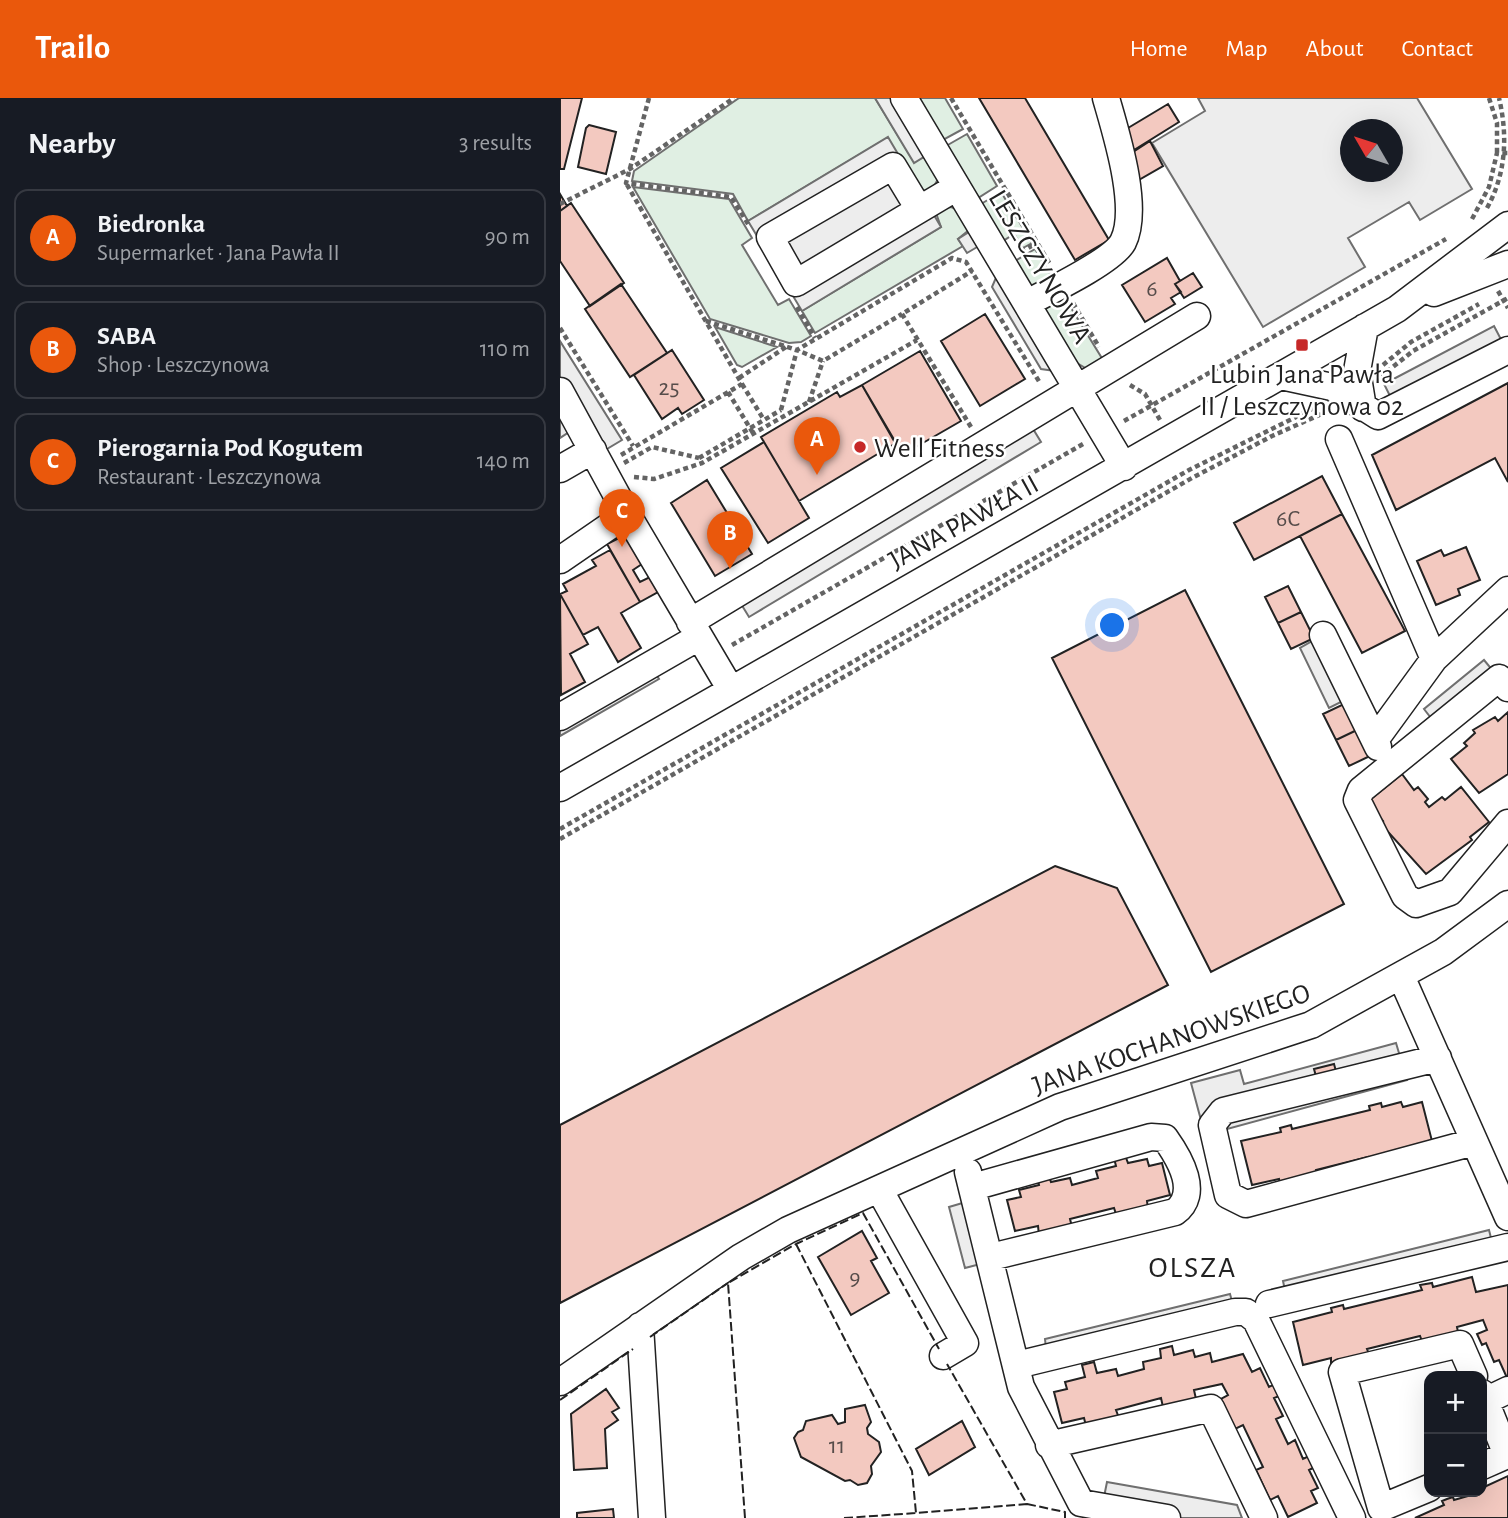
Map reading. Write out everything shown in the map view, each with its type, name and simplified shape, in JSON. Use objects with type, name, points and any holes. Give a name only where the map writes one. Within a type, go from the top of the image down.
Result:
[{"type":"street","name":"LESZCZYNOWA","points":[[904,98],[1124,467]]},
{"type":"street","points":[[1027,303],[1114,252],[1123,243],[1126,229],[1127,174],[1106,98]]},
{"type":"street","points":[[919,209],[892,166],[770,237],[796,283],[957,187]]},
{"type":"street","name":"JANA PAWŁA II","points":[[1397,309],[1508,225]]},
{"type":"street","name":"JANA PAWŁA II","points":[[560,788],[1397,309],[1508,264]]},
{"type":"street","points":[[560,717],[701,638],[982,446],[1198,316]]},
{"type":"street","points":[[1355,395],[1365,327]]},
{"type":"street","points":[[1281,376],[1355,395],[1378,416],[1508,350]]},
{"type":"street","points":[[560,391],[627,514],[731,690]]},
{"type":"street","points":[[1339,439],[1434,659]]},
{"type":"street","points":[[560,469],[593,450]]},
{"type":"street","points":[[560,560],[627,514]]},
{"type":"street","points":[[1323,635],[1377,744],[1434,659],[1508,590]]},
{"type":"street","points":[[1508,688],[1499,678],[1361,790],[1357,800],[1405,896],[1416,904],[1450,892],[1508,823]]},
{"type":"street","name":"JANA KOCHANOWSKIEGO","points":[[560,1382],[640,1326],[788,1230],[1060,1107],[1311,1025],[1443,953],[1508,904]]},
{"type":"street","points":[[1401,976],[1508,1217]]},
{"type":"street","points":[[1438,1058],[1223,1111],[1212,1125],[1228,1195],[1246,1204],[1474,1142]]},
{"type":"street","points":[[973,1187],[1151,1137],[1166,1138],[1189,1191],[1186,1204],[1175,1212],[991,1257]]},
{"type":"street","points":[[961,1150],[991,1257],[1021,1387],[1049,1445],[1082,1503],[1167,1518]]},
{"type":"street","points":[[879,1189],[965,1343],[943,1356]]},
{"type":"street","points":[[1269,1304],[1508,1247]]},
{"type":"street","points":[[1017,1365],[1236,1312],[1246,1312],[1256,1320],[1352,1518]]},
{"type":"street","points":[[640,1326],[652,1518]]},
{"type":"street","points":[[1424,1490],[1381,1508],[1342,1373],[1460,1344],[1472,1371]]},
{"type":"street","points":[[1487,1464],[1507,1455],[1492,1395]]},
{"type":"street","points":[[1049,1445],[1211,1408],[1264,1518]]},
{"type":"path","points":[[649,98],[626,183],[764,420]]},
{"type":"path","points":[[560,204],[630,169],[734,98]]},
{"type":"path","points":[[951,98],[1116,376],[1145,394],[1151,406]]},
{"type":"path","points":[[1464,229],[1489,187],[1497,153],[1497,123],[1489,98]]},
{"type":"path","points":[[1497,153],[1506,154],[1505,122],[1499,98]]},
{"type":"path","points":[[626,183],[732,197]]},
{"type":"path","points":[[701,638],[1104,432],[1452,235]]},
{"type":"path","points":[[624,463],[652,447],[699,458],[781,410],[796,350],[952,258],[966,262],[1053,403]]},
{"type":"path","points":[[809,402],[823,361],[971,272]]},
{"type":"path","points":[[560,829],[1189,470],[1355,395],[1410,342],[1499,293]]},
{"type":"path","points":[[560,839],[1192,478],[1272,436],[1329,411],[1413,352],[1505,299],[1508,308]]},
{"type":"path","points":[[902,314],[982,446]]},
{"type":"path","points":[[705,321],[786,346],[823,361]]},
{"type":"path","points":[[560,328],[633,446]]},
{"type":"path","points":[[631,477],[654,479],[702,463],[917,340]]},
{"type":"path","points":[[739,378],[786,346]]},
{"type":"path","points":[[637,488],[620,456],[742,384]]},
{"type":"path","points":[[728,393],[753,433]]},
{"type":"green space","points":[[739,98],[875,98],[914,162],[925,156],[938,179],[932,190],[926,193],[919,190],[887,138],[748,221],[733,194],[632,181],[634,171]]},
{"type":"green space","points":[[917,98],[945,98],[963,129],[943,140]]},
{"type":"green space","points":[[967,134],[997,186],[978,198],[946,146]]},
{"type":"green space","points":[[633,187],[729,199],[752,238],[742,245],[778,305],[789,299],[811,336],[801,342],[789,343],[710,319]]},
{"type":"green space","points":[[1001,192],[1032,243],[1023,248],[1014,234],[1003,241],[981,204]]},
{"type":"green space","points":[[942,208],[956,209],[969,230],[958,239],[963,246],[815,333],[802,311],[941,227],[936,213]]},
{"type":"green space","points":[[1035,249],[1054,280],[1033,292],[1015,261]]},
{"type":"green space","points":[[1060,290],[1103,360],[1087,369],[1077,363],[1039,302]]},
{"type":"green space","points":[[715,327],[777,347],[742,367],[737,365]]},
{"type":"shaded area","points":[[875,98],[904,98],[935,150],[914,163]]},
{"type":"shaded area","points":[[1198,98],[1417,98],[1472,189],[1420,220],[1409,202],[1348,238],[1365,267],[1263,327],[1152,143],[1205,111]]},
{"type":"shaded area","points":[[888,137],[941,227],[802,311],[748,221]]},
{"type":"shaded area","points":[[980,225],[989,240],[967,253],[958,239]]},
{"type":"shaded area","points":[[998,273],[1055,371],[1041,369],[992,287]]},
{"type":"shaded area","points":[[1494,326],[1506,349],[1396,408],[1384,384]]},
{"type":"shaded area","points":[[560,341],[622,440],[595,456],[580,425],[560,438]]},
{"type":"shaded area","points":[[1027,419],[1041,442],[749,617],[735,594]]},
{"type":"shaded area","points":[[1323,635],[1353,696],[1329,708],[1300,648]]},
{"type":"shaded area","points":[[1484,660],[1499,678],[1438,727],[1424,709]]},
{"type":"shaded area","points":[[650,665],[659,679],[560,736],[560,717]]},
{"type":"shaded area","points":[[1396,1043],[1407,1080],[1205,1135],[1191,1083],[1240,1070],[1244,1084]]},
{"type":"shaded area","points":[[976,1199],[992,1261],[965,1268],[949,1207]]},
{"type":"shaded area","points":[[1489,1230],[1494,1250],[1287,1300],[1283,1281]]},
{"type":"shaded area","points":[[1230,1294],[1235,1312],[1047,1358],[1045,1339]]},
{"type":"shaded area","points":[[1107,1482],[1237,1505],[1242,1518],[1167,1518],[1102,1507]]},
{"type":"building","points":[[560,98],[582,98],[564,169],[560,169]]},
{"type":"building","points":[[979,98],[1025,98],[1109,240],[1075,260]]},
{"type":"building","points":[[1168,104],[1179,122],[1134,150],[1123,131]]},
{"type":"building","points":[[589,125],[616,132],[606,174],[578,167],[586,128]]},
{"type":"building","points":[[1150,141],[1163,166],[1137,181],[1130,154]]},
{"type":"building","points":[[560,194],[567,206],[560,211]]},
{"type":"building","points":[[571,203],[624,283],[590,306],[560,261],[560,211]]},
{"type":"building","points":[[1167,258],[1180,281],[1175,284],[1181,292],[1171,298],[1175,304],[1145,322],[1122,285]]},
{"type":"building","points":[[1193,273],[1202,287],[1184,298],[1175,284]]},
{"type":"building","points":[[621,284],[667,353],[630,377],[585,309]]},
{"type":"building","points":[[985,314],[1025,379],[980,406],[941,341]]},
{"type":"building","points":[[672,350],[704,400],[682,414],[678,408],[662,419],[634,375]]},
{"type":"building","points":[[920,351],[961,421],[902,455],[862,385]]},
{"type":"building","points":[[1508,383],[1508,482],[1495,458],[1396,510],[1372,455]]},
{"type":"building","points":[[862,385],[896,443],[799,501],[761,437],[837,392],[840,397]]},
{"type":"building","points":[[764,442],[809,518],[768,543],[721,468]]},
{"type":"building","points":[[1322,476],[1342,514],[1254,560],[1234,523]]},
{"type":"building","points":[[707,480],[752,554],[715,576],[671,503]]},
{"type":"building","points":[[1342,514],[1405,631],[1362,653],[1300,536]]},
{"type":"building","points":[[625,535],[642,564],[633,570],[640,582],[650,577],[658,592],[640,602],[607,544]]},
{"type":"building","points":[[1466,547],[1480,580],[1458,589],[1460,595],[1436,605],[1417,561],[1441,550],[1444,556]]},
{"type":"building","points":[[610,550],[640,602],[621,613],[641,648],[618,662],[598,627],[583,635],[560,594],[567,591],[563,584],[596,566],[592,560]]},
{"type":"building","points":[[1288,586],[1301,612],[1278,623],[1265,597]]},
{"type":"building","points":[[1185,590],[1344,904],[1211,972],[1052,658]]},
{"type":"building","points":[[560,594],[588,644],[570,654],[585,682],[561,695]]},
{"type":"building","points":[[1301,612],[1314,638],[1291,649],[1278,623]]},
{"type":"building","points":[[1346,703],[1359,729],[1336,740],[1323,714]]},
{"type":"building","points":[[1508,712],[1508,774],[1479,793],[1451,759],[1467,746],[1464,743],[1475,733],[1473,730],[1495,717],[1498,721]]},
{"type":"building","points":[[1359,729],[1372,755],[1349,766],[1336,740]]},
{"type":"building","points":[[1402,774],[1414,790],[1418,787],[1428,799],[1425,802],[1429,807],[1442,797],[1445,800],[1461,787],[1489,822],[1470,837],[1472,840],[1426,874],[1380,823],[1383,821],[1367,802]]},
{"type":"building","points":[[1055,866],[1117,888],[1168,985],[560,1303],[560,1125]]},
{"type":"building","points":[[1334,1064],[1337,1075],[1317,1080],[1314,1069]]},
{"type":"building","points":[[1401,1102],[1403,1107],[1422,1102],[1432,1141],[1370,1162],[1368,1157],[1316,1170],[1317,1175],[1280,1184],[1279,1179],[1252,1185],[1241,1141],[1281,1132],[1280,1128],[1291,1125],[1292,1129],[1370,1110],[1369,1106],[1381,1103],[1382,1107]]},
{"type":"building","points":[[1125,1155],[1128,1163],[1147,1159],[1149,1166],[1162,1163],[1170,1195],[1147,1201],[1148,1209],[1117,1217],[1114,1208],[1070,1219],[1072,1227],[1039,1235],[1038,1226],[1015,1231],[1007,1200],[1021,1197],[1019,1190],[1039,1185],[1037,1176],[1048,1174],[1051,1182],[1070,1178],[1072,1185],[1098,1178],[1096,1171],[1116,1166],[1114,1158]]},
{"type":"building","points":[[862,1231],[877,1258],[871,1261],[889,1293],[851,1315],[818,1257]]},
{"type":"building","points":[[1472,1277],[1476,1292],[1508,1285],[1508,1380],[1499,1360],[1494,1362],[1486,1343],[1482,1345],[1477,1334],[1487,1330],[1483,1320],[1457,1327],[1458,1332],[1422,1341],[1420,1336],[1367,1349],[1369,1354],[1331,1363],[1331,1358],[1303,1365],[1293,1322],[1332,1312],[1331,1308],[1343,1305],[1344,1309],[1422,1290],[1420,1285],[1432,1283],[1433,1287]]},
{"type":"building","points":[[1172,1346],[1174,1355],[1193,1350],[1195,1357],[1210,1353],[1212,1362],[1243,1354],[1252,1372],[1260,1368],[1269,1387],[1277,1383],[1282,1395],[1274,1398],[1283,1416],[1276,1419],[1288,1444],[1295,1440],[1303,1459],[1311,1455],[1317,1466],[1309,1470],[1318,1488],[1311,1491],[1317,1503],[1288,1517],[1278,1496],[1270,1500],[1256,1470],[1263,1467],[1243,1425],[1235,1429],[1221,1399],[1228,1395],[1222,1384],[1194,1390],[1196,1399],[1163,1407],[1161,1398],[1116,1410],[1119,1418],[1086,1426],[1084,1418],[1062,1423],[1054,1392],[1067,1389],[1065,1382],[1085,1377],[1082,1365],[1094,1362],[1097,1373],[1116,1369],[1118,1376],[1144,1369],[1143,1362],[1161,1358],[1160,1349]]},
{"type":"building","points":[[606,1389],[619,1408],[612,1412],[618,1420],[605,1429],[607,1468],[574,1470],[571,1414]]},
{"type":"building","points":[[865,1405],[871,1422],[867,1428],[868,1434],[879,1442],[881,1452],[871,1466],[872,1474],[867,1483],[858,1485],[850,1480],[845,1481],[801,1457],[794,1438],[803,1430],[806,1421],[832,1415],[838,1424],[845,1422],[845,1409]]},
{"type":"building","points":[[962,1421],[975,1447],[929,1475],[916,1449]]},
{"type":"building","points":[[1508,1476],[1508,1518],[1415,1518],[1444,1505],[1442,1501],[1453,1497],[1454,1500],[1487,1497],[1487,1486]]},
{"type":"building","points":[[613,1509],[614,1518],[577,1518],[577,1513]]},
{"type":"fence","points":[[745,1518],[728,1283],[796,1244],[863,1213],[939,1349]]},
{"type":"fence","points":[[796,1244],[912,1471],[916,1513],[1027,1504],[947,1364]]},
{"type":"fence","points":[[650,1337],[728,1283]]},
{"type":"fence","points":[[560,1400],[633,1349]]},
{"type":"fence","points":[[1027,1504],[1065,1512],[1065,1518]]},
{"type":"fence","points":[[844,1518],[916,1513]]},
{"type":"place","name":"Lubin Jana Pawła II / Leszczynowa 02","points":[[1302,345]]},
{"type":"place","name":"Well Fitness","points":[[860,447]]},
{"type":"place","name":"Biedronka","points":[[817,475]]},
{"type":"place","name":"Pierogarnia Pod Kogutem","points":[[622,547]]},
{"type":"place","name":"SABA","points":[[730,569]]},
{"type":"district","name":"OLSZA","points":[[1193,1267]]}]
